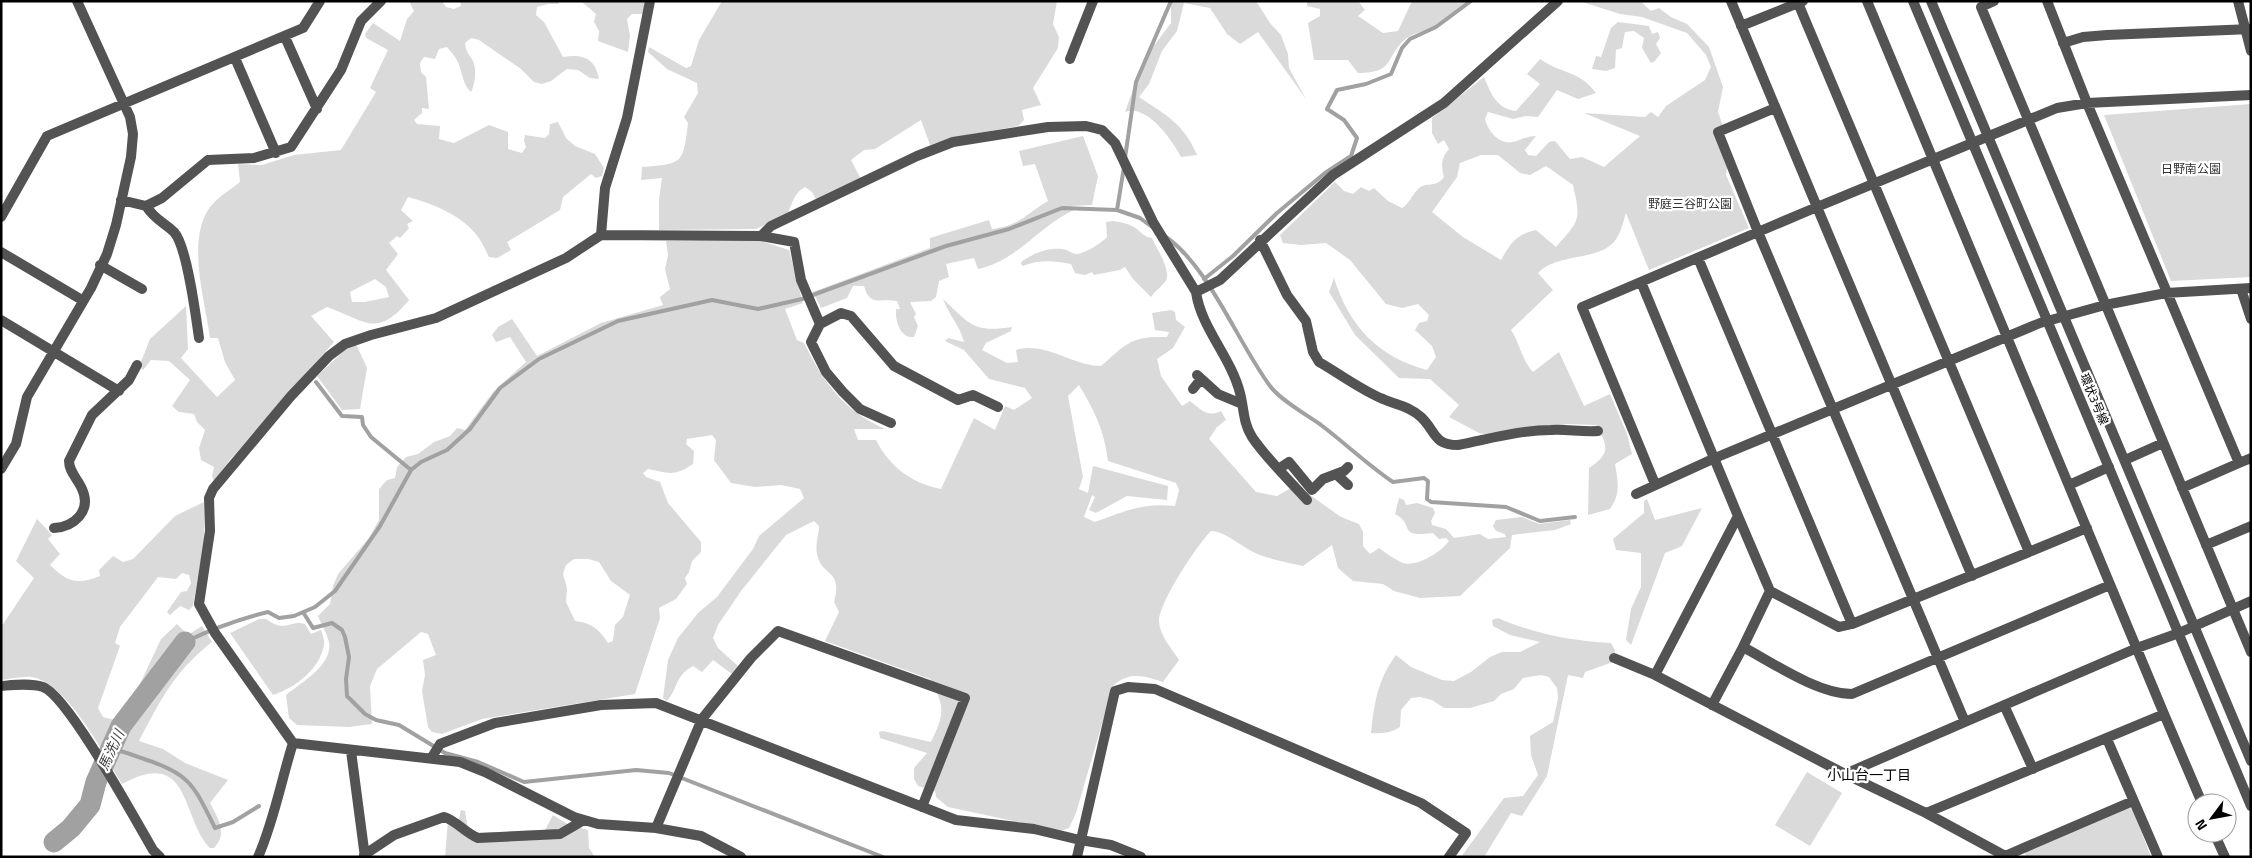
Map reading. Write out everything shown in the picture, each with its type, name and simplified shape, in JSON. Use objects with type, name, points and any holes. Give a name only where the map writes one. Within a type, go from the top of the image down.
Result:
[{"type":"street","points":[[1,469],[16,444],[27,396],[82,300],[91,288],[100,265],[107,254],[114,232],[131,157],[133,134],[124,105],[77,1]]},
{"type":"street","points":[[1,217],[46,136],[285,37],[303,28],[320,1]]},
{"type":"street","points":[[121,200],[146,206],[162,198],[208,160],[254,158],[291,147],[341,70],[361,21],[380,1]]},
{"type":"street","points":[[601,234],[605,188],[627,118],[650,1]]},
{"type":"street","points":[[1070,59],[1093,1]]},
{"type":"street","points":[[1198,290],[1216,282],[1333,174],[1444,103],[1558,1]]},
{"type":"street","points":[[1731,1],[1972,576]]},
{"type":"street","points":[[1866,1],[2198,793]]},
{"type":"street","name":"環状3号線","points":[[1913,1],[1971,144],[2251,806]]},
{"type":"street","name":"環状3号線","points":[[1931,1],[2251,762]]},
{"type":"street","points":[[1994,1],[1980,7],[2251,652]]},
{"type":"street","points":[[2047,1],[2086,103],[2239,463]]},
{"type":"street","points":[[2238,1],[2248,29],[2251,51]]},
{"type":"street","points":[[1741,26],[1801,2],[2030,552]]},
{"type":"street","points":[[2063,43],[2083,37],[2106,35],[2248,29]]},
{"type":"street","points":[[285,37],[317,109]]},
{"type":"street","points":[[235,58],[276,153]]},
{"type":"street","points":[[1655,484],[1582,308],[1817,207],[2057,108],[2086,103],[2251,95]]},
{"type":"street","points":[[1775,108],[1718,132],[1832,410],[1965,722]]},
{"type":"street","points":[[761,236],[771,226],[917,156],[953,142],[1048,127],[1086,126],[1102,130],[1114,143],[1156,228],[1198,290],[1198,306],[1229,363],[1240,392],[1244,419],[1251,436],[1307,500]]},
{"type":"street","points":[[146,206],[154,218],[174,232],[179,242],[191,287],[199,338]]},
{"type":"street","points":[[737,856],[701,836],[656,828],[598,824],[574,818],[486,772],[460,762],[432,756],[351,751],[293,743],[215,633],[199,604],[210,531],[209,498],[213,489],[274,416],[329,356],[345,344],[436,318],[566,258],[601,234],[761,236],[794,242],[805,289],[820,324]]},
{"type":"street","points":[[1260,240],[1287,295],[1306,321],[1313,352],[1319,362],[1383,399],[1405,406],[1421,417],[1436,439],[1448,445],[1458,445],[1530,432],[1552,430],[1574,432],[1598,431]]},
{"type":"street","points":[[1,252],[82,300]]},
{"type":"street","points":[[1698,258],[1852,624]]},
{"type":"street","points":[[100,265],[142,289]]},
{"type":"street","points":[[1641,282],[1770,592],[1839,627],[1852,624],[2087,528]]},
{"type":"street","points":[[1636,494],[1715,458],[2047,321],[2105,305],[2166,293],[2246,289],[2251,319]]},
{"type":"street","points":[[891,423],[860,409],[826,372],[811,342],[820,324],[841,313],[851,316],[894,366],[958,400],[973,395],[998,407]]},
{"type":"street","points":[[1,320],[119,391]]},
{"type":"street","points":[[54,528],[66,527],[77,521],[82,512],[84,498],[82,489],[69,467],[69,461],[92,415],[102,404],[119,391],[137,365]]},
{"type":"street","points":[[1193,389],[1199,377],[1218,394],[1242,404]]},
{"type":"street","points":[[2125,460],[2163,443]]},
{"type":"street","points":[[2182,488],[2251,458]]},
{"type":"street","points":[[1280,468],[1289,462],[1312,490],[1322,479],[1344,471],[1348,467]]},
{"type":"street","points":[[2069,485],[2109,467]]},
{"type":"street","points":[[1336,474],[1348,485]]},
{"type":"street","points":[[1656,675],[1738,516]]},
{"type":"street","points":[[2206,545],[2251,526]]},
{"type":"street","points":[[1742,647],[1823,689],[1837,694],[1852,694],[2110,585]]},
{"type":"street","points":[[1712,706],[1770,592]]},
{"type":"street","points":[[1845,774],[2136,648],[2179,633],[2251,601]]},
{"type":"street","points":[[656,828],[702,719],[752,658],[778,631],[965,698],[922,807]]},
{"type":"street","points":[[1614,658],[1656,675],[1712,706],[1926,813],[2006,856],[2133,801]]},
{"type":"street","points":[[1,686],[28,685],[44,687],[67,709],[96,753],[153,850],[160,857]]},
{"type":"street","points":[[1077,857],[1115,691],[1141,687],[1155,689],[1421,803],[1466,833],[1449,857]]},
{"type":"street","points":[[432,756],[440,744],[495,724],[601,705],[656,703],[702,719],[956,820],[1034,829],[1111,845],[1141,857]]},
{"type":"street","points":[[2004,705],[2033,769]]},
{"type":"street","points":[[1926,813],[2164,714]]},
{"type":"street","points":[[2107,739],[2158,857]]},
{"type":"street","points":[[258,857],[270,830],[275,802],[293,743]]},
{"type":"street","points":[[351,751],[364,856],[394,835],[444,817],[452,819],[468,834],[478,838],[560,834],[584,820]]},
{"type":"street","points":[[2219,843],[2225,857]]},
{"type":"green space","points":[[409,1],[442,1],[446,7],[454,9],[461,6],[460,1],[559,1],[559,4],[537,7],[536,15],[544,22],[563,57],[576,56],[587,59],[594,66],[599,79],[590,78],[578,70],[567,69],[551,81],[542,84],[534,82],[521,69],[479,40],[471,38],[465,43],[475,69],[471,92],[465,83],[454,55],[447,47],[439,49],[435,59],[424,57],[420,63],[421,72],[426,77],[429,109],[422,108],[422,113],[414,120],[417,124],[440,126],[439,139],[454,143],[489,125],[508,132],[508,149],[522,153],[526,147],[525,135],[545,138],[549,134],[550,124],[558,122],[566,138],[575,146],[595,154],[604,168],[602,176],[596,178],[591,174],[563,197],[560,210],[507,242],[511,250],[497,258],[489,257],[477,236],[461,220],[426,202],[408,197],[401,210],[413,221],[407,224],[409,228],[400,238],[397,236],[389,243],[398,254],[386,270],[409,300],[398,312],[380,323],[363,321],[327,307],[311,316],[334,342],[229,461],[214,481],[212,476],[214,467],[201,460],[199,448],[205,430],[197,422],[194,414],[179,412],[172,406],[190,380],[169,361],[151,360],[143,370],[139,367],[150,339],[186,306],[188,349],[181,358],[217,397],[235,380],[225,362],[218,338],[210,338],[199,271],[199,236],[203,221],[213,203],[240,182],[238,164],[262,165],[294,155],[341,150],[376,92],[370,88],[388,50],[366,38],[365,34],[373,23],[400,41],[407,19],[414,11]],"holes":[[[375,279],[386,287],[389,297],[365,302],[352,302],[350,292]]]},
{"type":"green space","points":[[581,1],[648,1],[644,14],[632,14],[627,19],[630,36],[628,52],[598,41],[599,31],[594,22],[596,14]]},
{"type":"green space","points":[[722,1],[1057,1],[1053,24],[1059,37],[1058,48],[1033,88],[1041,105],[1022,110],[1024,120],[1018,126],[951,138],[930,145],[921,120],[875,149],[864,150],[851,160],[861,179],[817,201],[812,192],[805,187],[796,196],[787,215],[756,229],[659,230],[659,199],[662,178],[641,180],[642,167],[666,164],[679,159],[685,146],[688,123],[684,117],[698,93],[697,83],[667,69],[648,52],[649,47],[686,68],[691,66],[699,40]]},
{"type":"green space","points":[[1171,1],[1256,1],[1270,23],[1281,35],[1288,54],[1289,68],[1306,99],[1258,32],[1240,44],[1227,34],[1210,8],[1184,3],[1177,31],[1162,51],[1149,84],[1139,97],[1173,121],[1186,135],[1197,155],[1181,157],[1165,133],[1150,118],[1142,113],[1125,112],[1144,59],[1171,23]]},
{"type":"green space","points":[[1307,1],[1358,1],[1365,10],[1358,16],[1383,33],[1398,31],[1412,1],[1470,1],[1432,28],[1407,38],[1395,51],[1385,67],[1370,72],[1358,73],[1348,60],[1314,60],[1308,23],[1320,16],[1320,9],[1307,6]]},
{"type":"green space","name":"野庭三谷町公園","points":[[1579,1],[1640,1],[1651,11],[1659,8],[1671,17],[1687,24],[1709,47],[1723,87],[1718,112],[1723,126],[1713,131],[1727,168],[1726,175],[1749,228],[1649,270],[1626,213],[1622,228],[1614,242],[1607,248],[1556,262],[1538,273],[1553,290],[1511,330],[1526,362],[1533,372],[1559,352],[1584,406],[1610,394],[1627,434],[1632,454],[1615,464],[1618,482],[1617,492],[1610,509],[1588,515],[1589,468],[1601,458],[1605,449],[1603,438],[1596,425],[1567,424],[1495,436],[1479,433],[1449,417],[1459,405],[1430,379],[1399,378],[1355,335],[1329,292],[1334,278],[1348,311],[1368,337],[1394,357],[1427,370],[1436,357],[1432,346],[1415,330],[1419,323],[1427,321],[1429,315],[1418,304],[1402,308],[1386,304],[1350,260],[1326,243],[1301,245],[1283,243],[1280,235],[1335,182],[1344,191],[1353,194],[1361,187],[1369,191],[1374,188],[1388,201],[1402,208],[1421,187],[1437,183],[1444,177],[1442,162],[1449,149],[1444,140],[1438,144],[1432,133],[1432,118],[1484,77],[1495,100],[1509,110],[1516,111],[1540,84],[1527,74],[1540,59],[1583,80],[1596,93],[1578,99],[1557,90],[1538,117],[1526,116],[1513,119],[1488,112],[1485,119],[1489,128],[1499,139],[1508,142],[1536,136],[1525,150],[1528,155],[1536,156],[1549,142],[1555,141],[1570,159],[1582,157],[1604,167],[1640,136],[1584,113],[1645,117],[1651,112],[1658,117],[1666,106],[1705,80],[1711,67],[1706,55],[1687,33],[1642,17],[1620,14]],"holes":[[[1481,155],[1498,155],[1520,173],[1530,175],[1546,166],[1573,185],[1577,206],[1576,219],[1570,231],[1556,247],[1536,230],[1523,234],[1514,240],[1501,260],[1463,237],[1432,212],[1457,177],[1460,163]]]},
{"type":"green space","points":[[1618,22],[1649,26],[1652,34],[1658,32],[1660,38],[1656,44],[1661,53],[1655,61],[1651,63],[1642,48],[1644,38],[1634,31],[1625,32],[1622,48],[1616,50],[1615,68],[1606,71],[1592,69],[1596,56],[1601,57],[1611,28]]},
{"type":"green space","name":"日野南公園","points":[[2251,104],[2251,277],[2171,281],[2104,115]]},
{"type":"green space","points":[[1083,136],[1098,176],[1092,205],[1072,206],[1074,210],[1061,217],[1005,259],[992,265],[978,269],[974,258],[946,264],[949,277],[939,281],[936,297],[931,301],[910,302],[916,314],[914,317],[918,326],[914,337],[905,335],[899,328],[896,309],[900,309],[897,301],[872,299],[866,293],[864,286],[853,286],[847,298],[821,308],[813,292],[930,248],[930,238],[989,220],[992,229],[1010,225],[1022,219],[1048,201],[1035,164],[1023,166],[1019,151]]},
{"type":"green space","points":[[1113,221],[1131,226],[1152,238],[1160,254],[1167,272],[1167,278],[1151,297],[1133,279],[1125,267],[1120,270],[1094,275],[1092,272],[1085,275],[1075,273],[1071,264],[1047,261],[1023,266],[1021,264],[1027,258],[1046,250],[1064,249],[1077,254],[1084,252],[1098,245],[1107,237],[1106,222]]},
{"type":"green space","points":[[758,240],[789,250],[803,303],[785,309],[797,340],[804,343],[819,371],[836,394],[857,413],[885,429],[854,429],[858,440],[876,440],[887,458],[902,472],[930,486],[941,489],[974,418],[995,430],[1005,406],[1014,410],[1032,398],[1025,388],[989,379],[964,350],[945,341],[948,338],[964,342],[943,299],[973,325],[989,329],[1012,327],[1011,331],[986,343],[982,350],[1007,363],[1018,362],[1016,350],[1027,348],[1048,351],[1090,365],[1101,366],[1130,342],[1145,338],[1167,337],[1169,332],[1155,330],[1152,313],[1171,310],[1175,312],[1176,320],[1185,327],[1173,348],[1157,359],[1161,376],[1182,406],[1190,401],[1208,413],[1212,414],[1221,411],[1226,420],[1217,427],[1209,439],[1256,492],[1277,496],[1296,485],[1341,517],[1359,524],[1363,532],[1363,546],[1370,554],[1379,548],[1403,563],[1409,564],[1429,558],[1441,550],[1449,541],[1446,538],[1439,539],[1433,533],[1414,534],[1410,532],[1405,522],[1395,514],[1399,498],[1404,500],[1406,505],[1417,503],[1433,508],[1435,513],[1431,521],[1432,525],[1446,529],[1454,538],[1480,534],[1488,539],[1506,537],[1505,534],[1496,531],[1493,526],[1496,520],[1522,517],[1539,524],[1570,520],[1571,524],[1555,530],[1512,535],[1510,548],[1460,596],[1420,598],[1394,591],[1383,584],[1353,581],[1338,568],[1332,545],[1303,566],[1260,555],[1223,534],[1211,531],[1179,575],[1160,613],[1159,622],[1162,632],[1179,660],[1163,682],[1137,676],[1125,678],[1113,686],[1076,813],[1069,828],[1060,831],[948,807],[936,797],[935,791],[918,786],[914,779],[914,768],[927,753],[880,738],[879,732],[883,731],[931,742],[941,717],[941,704],[930,679],[825,641],[839,612],[834,602],[836,584],[834,578],[823,567],[817,554],[819,526],[814,521],[786,535],[741,591],[718,625],[713,638],[718,648],[738,666],[732,674],[713,660],[702,672],[693,666],[680,678],[667,701],[663,698],[668,660],[678,638],[698,613],[717,597],[753,549],[759,536],[804,498],[800,489],[781,485],[755,487],[731,483],[714,460],[716,440],[712,435],[687,439],[686,444],[694,451],[693,464],[681,471],[671,473],[648,469],[643,473],[646,477],[660,482],[668,503],[701,542],[701,552],[692,561],[685,578],[687,584],[676,599],[659,608],[660,618],[635,694],[482,719],[442,734],[432,732],[428,727],[422,691],[425,675],[423,660],[436,655],[428,634],[421,632],[377,669],[370,686],[372,724],[349,727],[297,725],[289,718],[286,695],[308,679],[326,658],[329,642],[318,616],[330,604],[333,586],[338,574],[369,538],[379,520],[379,489],[387,480],[395,478],[397,467],[406,457],[418,454],[434,442],[450,436],[457,428],[465,430],[493,392],[526,362],[510,337],[496,342],[492,335],[498,327],[512,319],[537,356],[601,323],[663,305],[660,297],[670,289],[665,269],[668,255],[666,241]],"holes":[[[1079,385],[1098,422],[1108,461],[1176,483],[1179,490],[1175,506],[1143,507],[1125,511],[1095,522],[1084,517],[1092,495],[1095,497],[1089,510],[1096,513],[1127,496],[1167,500],[1168,486],[1093,466],[1088,493],[1079,489],[1083,477],[1068,396]],[[574,559],[588,559],[599,562],[611,581],[630,595],[623,617],[615,625],[613,641],[608,643],[594,628],[586,623],[575,621],[566,602],[567,588],[563,574],[566,565]]]},
{"type":"green space","points":[[356,344],[367,368],[360,409],[342,410],[317,376],[346,349]]},
{"type":"green space","points":[[1647,499],[1655,520],[1702,508],[1682,546],[1665,553],[1631,645],[1626,640],[1631,609],[1641,587],[1641,553],[1616,550],[1613,539],[1644,513],[1644,501]]},
{"type":"green space","points":[[204,502],[204,542],[193,606],[189,610],[180,606],[170,615],[167,612],[181,592],[187,591],[191,583],[189,575],[182,573],[176,579],[158,577],[120,627],[115,643],[120,646],[98,708],[103,717],[115,720],[139,686],[161,639],[177,624],[188,635],[202,626],[212,642],[178,675],[162,699],[139,741],[163,749],[185,763],[228,780],[210,803],[221,832],[218,843],[214,848],[210,848],[201,835],[181,790],[173,780],[161,774],[144,775],[122,784],[84,722],[59,692],[46,682],[32,677],[1,680],[1,627],[34,578],[16,561],[37,519],[52,535],[48,539],[60,554],[50,565],[67,578],[79,581],[100,576],[99,570],[113,556],[123,562],[133,559],[175,516]]},
{"type":"green space","points":[[1498,618],[1553,636],[1611,643],[1615,650],[1613,662],[1585,672],[1583,678],[1568,675],[1547,776],[1522,816],[1511,813],[1484,857],[1461,857],[1504,798],[1523,796],[1538,775],[1531,755],[1530,736],[1553,722],[1558,698],[1557,688],[1549,677],[1541,675],[1523,678],[1514,689],[1501,694],[1494,701],[1470,708],[1444,708],[1432,700],[1420,697],[1411,698],[1401,710],[1400,727],[1393,731],[1382,733],[1371,733],[1374,712],[1381,682],[1396,655],[1411,667],[1442,680],[1454,681],[1471,672],[1490,657],[1502,652],[1520,652],[1540,642],[1510,635],[1493,626],[1492,620]]},
{"type":"green space","points":[[259,619],[266,619],[283,626],[295,623],[305,624],[311,634],[321,630],[324,639],[322,654],[312,670],[290,688],[273,695],[230,633]]},
{"type":"green space","points":[[1807,772],[1842,793],[1810,846],[1775,825]]},
{"type":"green space","points":[[2128,807],[2133,810],[2151,857],[2026,857],[2025,852]]},
{"type":"green space","points":[[461,810],[465,811],[468,829],[473,833],[545,830],[553,815],[569,825],[588,830],[589,848],[595,857],[445,857],[448,821],[459,819]]},
{"type":"waterway","points":[[1125,158],[1136,82],[1171,1]]},
{"type":"waterway","points":[[1204,279],[1233,256],[1277,213],[1325,173],[1351,156],[1357,138],[1344,120],[1327,109],[1337,90],[1366,84],[1391,74],[1402,48],[1410,39],[1436,27],[1471,1]]},
{"type":"waterway","points":[[1117,210],[1124,167]]},
{"type":"waterway","points":[[185,642],[226,625],[268,612],[279,618],[294,616],[315,607],[335,591],[380,526],[411,470],[421,462],[447,450],[470,429],[500,388],[539,359],[618,321],[712,300],[758,309],[802,299],[946,246],[1009,229],[1062,208],[1117,210],[1140,218],[1152,227]]},
{"type":"waterway","points":[[1166,237],[1182,250],[1196,267],[1274,391],[1321,425],[1393,482],[1424,478],[1428,481],[1427,499],[1431,502],[1506,507],[1540,521],[1575,517]]},
{"type":"waterway","points":[[316,382],[342,416],[362,417],[363,425],[371,437],[411,470]]},
{"type":"waterway","points":[[303,612],[313,628],[332,623],[342,630],[349,657],[346,679],[347,696],[365,714],[376,720],[399,725],[445,753],[478,762],[524,782],[636,770],[669,773],[883,857]]},
{"type":"waterway","name":"馬洗川","points":[[54,842],[71,828],[90,805],[96,782],[121,726],[185,642]]},
{"type":"waterway","points":[[111,749],[160,765],[182,776],[196,792],[215,828],[233,822],[259,806]]},
{"type":"district","name":"小山台一丁目","points":[[1869,775]]}]
